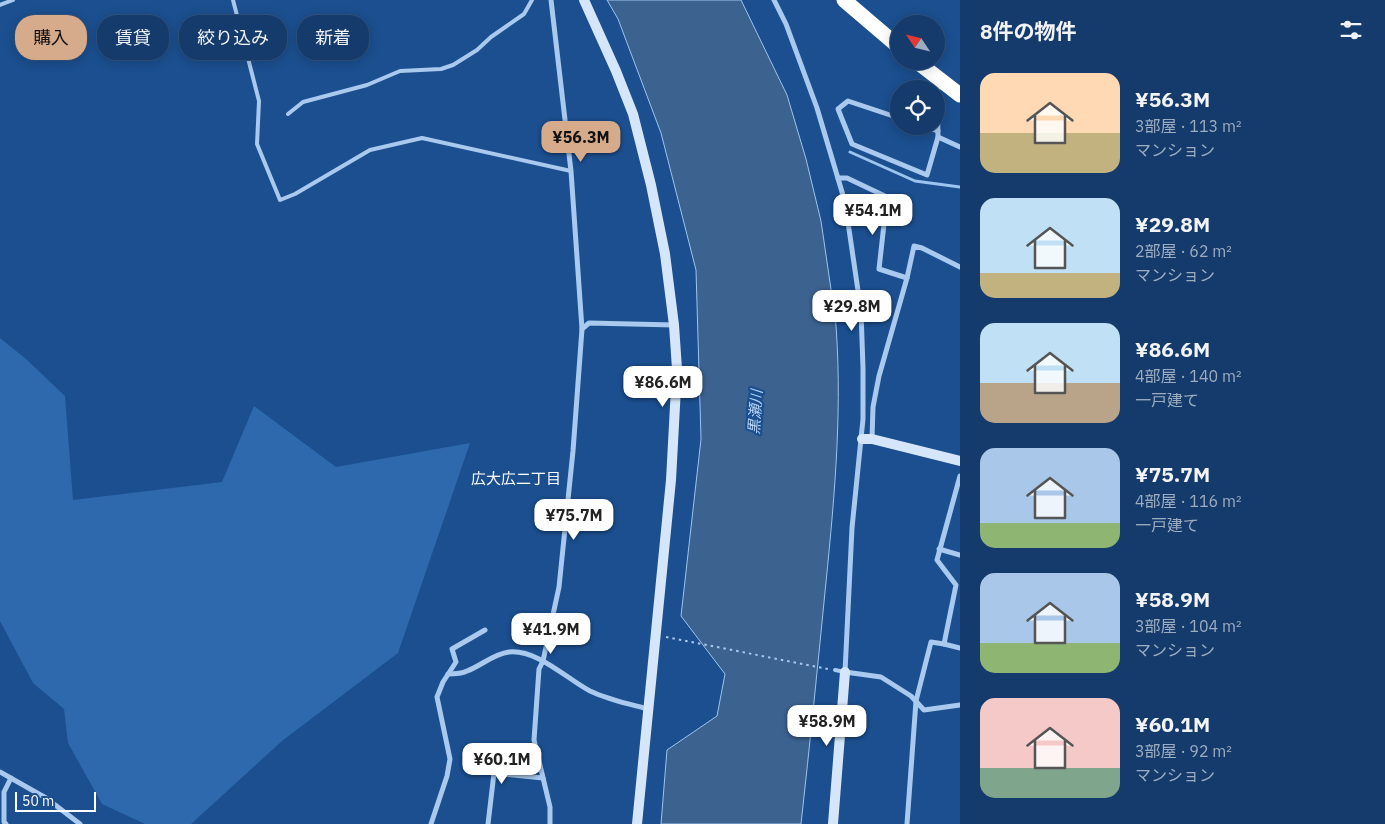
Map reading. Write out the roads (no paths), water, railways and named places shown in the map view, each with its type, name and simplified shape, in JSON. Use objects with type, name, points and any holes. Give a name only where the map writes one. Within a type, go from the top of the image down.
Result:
[{"type":"highway","points":[[844,0],[890,39]]},
{"type":"highway","points":[[928,70],[960,95]]},
{"type":"street","points":[[550,824],[550,807],[534,740],[539,669],[543,661],[560,587],[582,329],[571,171],[551,0]]},
{"type":"street","points":[[584,0],[616,71],[632,114],[655,202],[665,254],[674,325],[677,369],[672,480],[637,824]]},
{"type":"street","points":[[774,0],[786,24],[817,108],[846,202],[861,312],[867,439]]},
{"type":"street","points":[[890,115],[848,101],[838,109],[852,144],[927,175],[938,135]]},
{"type":"street","points":[[940,135],[960,147]]},
{"type":"street","points":[[838,178],[847,178],[887,197],[879,269],[907,278]]},
{"type":"street","points":[[833,824],[840,671],[852,528],[879,376],[907,278],[914,246],[922,248],[960,267]]},
{"type":"street","points":[[582,329],[589,323],[674,325]]},
{"type":"street","points":[[867,439],[960,462]]},
{"type":"street","points":[[944,644],[956,586],[937,560],[960,476]]},
{"type":"street","points":[[939,549],[960,555]]},
{"type":"street","points":[[431,824],[447,776],[450,759],[437,697],[456,662],[452,649],[485,630]]},
{"type":"street","points":[[907,824],[916,701],[931,642],[960,648]]},
{"type":"street","points":[[448,674],[467,671],[493,657],[509,652],[525,654],[543,661],[603,697],[649,709]]},
{"type":"street","points":[[840,671],[881,677],[911,696],[924,710],[960,705]]},
{"type":"street","points":[[0,772],[46,798],[80,824]]},
{"type":"street","points":[[488,824],[494,773],[544,778]]},
{"type":"street","points":[[6,824],[4,822],[4,792],[11,778]]},
{"type":"lane","points":[[0,5],[13,0]]},
{"type":"lane","points":[[232,0],[260,102],[257,144],[280,200],[295,194],[370,150],[422,138],[571,171]]},
{"type":"lane","points":[[288,114],[303,102],[367,85],[400,71],[441,69],[453,65],[524,14],[532,0]]},
{"type":"water","name":"黒瀬川","points":[[607,0],[741,0],[787,95],[806,159],[821,221],[833,303],[830,306],[831,310],[835,313],[838,380],[837,448],[817,673],[801,824],[661,824],[667,750],[717,716],[725,674],[681,616],[701,439],[696,270],[661,133],[618,19]]},
{"type":"waterway","points":[[850,152],[915,181],[960,187]]},
{"type":"district","name":"広大広二丁目","points":[[516,478]]}]
